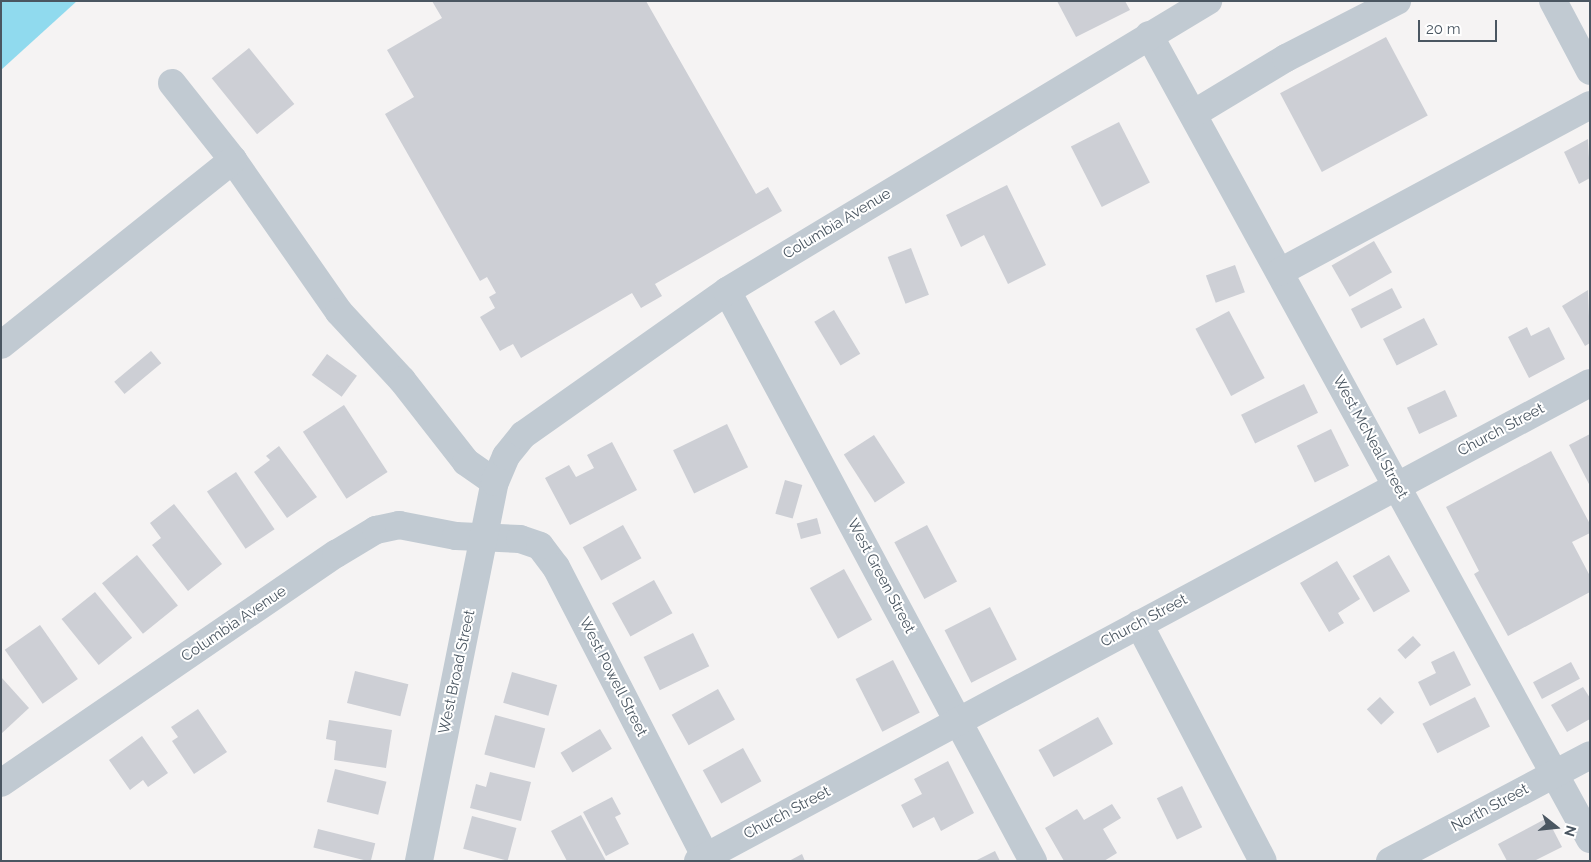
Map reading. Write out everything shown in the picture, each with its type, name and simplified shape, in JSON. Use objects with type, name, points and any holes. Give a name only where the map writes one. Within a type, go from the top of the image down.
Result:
[{"type":"street","name":"Columbia Avenue","points":[[495,482],[506,456],[523,435],[544,418],[727,291],[1208,1]]},
{"type":"street","points":[[1193,114],[1286,58],[1397,1]]},
{"type":"street","points":[[1552,1],[1590,71]]},
{"type":"street","name":"West McNeal Street","points":[[1150,35],[1590,839]]},
{"type":"street","points":[[172,83],[233,160],[339,312],[402,380],[466,462],[495,482]]},
{"type":"street","points":[[1280,272],[1590,105]]},
{"type":"street","points":[[1,346],[233,160]]},
{"type":"street","name":"West Green Street","points":[[727,291],[1033,861]]},
{"type":"street","name":"Church Street","points":[[704,859],[959,720],[1590,382]]},
{"type":"street","name":"West Broad Street","points":[[419,861],[495,482]]},
{"type":"street","name":"Columbia Avenue","points":[[1,783],[376,530],[399,525],[456,536],[485,537]]},
{"type":"street","name":"West Powell Street","points":[[485,537],[531,542],[540,546],[552,560],[704,859]]},
{"type":"street","points":[[1139,624],[1263,861]]},
{"type":"street","name":"North Street","points":[[1390,861],[1590,755]]},
{"type":"water","points":[[1,1],[77,1],[1,70]]},
{"type":"building","points":[[432,1],[646,1],[756,194],[768,187],[782,211],[655,284],[662,296],[641,308],[632,293],[521,358],[513,344],[500,351],[480,317],[495,308],[489,297],[496,293],[487,277],[480,281],[385,114],[414,97],[387,50],[442,18]]},
{"type":"building","points":[[1057,1],[1125,1],[1130,10],[1076,37]]},
{"type":"building","points":[[1386,37],[1428,116],[1322,172],[1280,93]]},
{"type":"building","points":[[249,48],[294,104],[257,134],[212,78]]},
{"type":"building","points":[[1119,122],[1150,183],[1102,207],[1071,147]]},
{"type":"building","points":[[1588,139],[1590,178],[1579,184],[1564,152]]},
{"type":"building","points":[[1007,185],[1046,265],[1008,284],[984,235],[961,247],[946,215]]},
{"type":"building","points":[[1374,241],[1392,272],[1350,297],[1332,266]]},
{"type":"building","points":[[911,248],[929,295],[906,304],[888,257]]},
{"type":"building","points":[[1235,265],[1245,292],[1216,303],[1206,276]]},
{"type":"building","points":[[1392,288],[1402,308],[1361,328],[1351,309]]},
{"type":"building","points":[[1588,290],[1590,343],[1585,346],[1562,306]]},
{"type":"building","points":[[834,310],[860,354],[841,366],[814,322]]},
{"type":"building","points":[[1229,311],[1265,378],[1231,396],[1195,329]]},
{"type":"building","points":[[1424,318],[1438,345],[1397,366],[1383,339]]},
{"type":"building","points":[[1527,327],[1531,336],[1549,327],[1565,359],[1529,378],[1508,337]]},
{"type":"building","points":[[151,351],[161,363],[125,394],[114,382]]},
{"type":"building","points":[[327,354],[357,376],[342,397],[312,375]]},
{"type":"building","points":[[1304,384],[1318,413],[1255,443],[1241,415]]},
{"type":"building","points":[[1445,390],[1457,416],[1419,434],[1407,408]]},
{"type":"building","points":[[344,405],[388,472],[346,499],[303,432]]},
{"type":"building","points":[[727,424],[748,467],[694,493],[673,450]]},
{"type":"building","points":[[1331,429],[1349,466],[1315,483],[1297,446]]},
{"type":"building","points":[[1590,434],[1590,486],[1569,445]]},
{"type":"building","points":[[874,435],[905,483],[875,502],[844,455]]},
{"type":"building","points":[[612,442],[637,490],[570,525],[545,478],[569,465],[576,477],[594,468],[587,455]]},
{"type":"building","points":[[279,446],[317,497],[287,518],[254,472],[270,460],[266,456]]},
{"type":"building","points":[[1551,451],[1590,524],[1590,533],[1572,542],[1590,576],[1590,592],[1508,636],[1474,574],[1479,571],[1446,507]]},
{"type":"building","points":[[236,472],[275,529],[246,549],[207,492]]},
{"type":"building","points":[[785,480],[802,485],[793,519],[775,514]]},
{"type":"building","points":[[174,504],[222,564],[188,591],[152,545],[161,538],[150,523]]},
{"type":"building","points":[[817,518],[821,533],[801,539],[797,523]]},
{"type":"building","points":[[623,525],[641,558],[601,581],[583,547]]},
{"type":"building","points":[[927,525],[957,582],[924,599],[894,542]]},
{"type":"building","points":[[137,555],[178,606],[143,634],[102,583]]},
{"type":"building","points":[[1389,555],[1410,591],[1374,612],[1353,576]]},
{"type":"building","points":[[1337,561],[1360,599],[1338,613],[1344,623],[1329,632],[1300,583]]},
{"type":"building","points":[[844,569],[872,620],[838,639],[810,588]]},
{"type":"building","points":[[654,580],[672,613],[630,637],[612,603]]},
{"type":"building","points":[[95,592],[132,638],[99,665],[62,619]]},
{"type":"building","points":[[990,607],[1017,660],[971,683],[945,630]]},
{"type":"building","points":[[40,625],[78,679],[43,704],[5,650]]},
{"type":"building","points":[[693,633],[709,666],[660,690],[644,657]]},
{"type":"building","points":[[1413,636],[1421,645],[1405,659],[1397,650]]},
{"type":"building","points":[[1454,651],[1471,685],[1430,706],[1418,682],[1436,673],[1431,662]]},
{"type":"building","points":[[893,660],[920,713],[882,732],[856,679]]},
{"type":"building","points":[[1571,662],[1580,679],[1542,699],[1533,682]]},
{"type":"building","points":[[355,671],[408,684],[400,716],[347,703]]},
{"type":"building","points":[[512,672],[557,685],[548,716],[503,703]]},
{"type":"building","points":[[1,677],[29,708],[1,734]]},
{"type":"building","points":[[1583,687],[1590,698],[1590,719],[1567,732],[1551,705]]},
{"type":"building","points":[[718,689],[735,720],[689,745],[672,715]]},
{"type":"building","points":[[1380,697],[1394,712],[1381,725],[1367,709]]},
{"type":"building","points":[[1475,697],[1490,726],[1437,753],[1422,724]]},
{"type":"building","points":[[198,709],[227,752],[194,774],[172,741],[178,737],[171,727]]},
{"type":"building","points":[[495,715],[545,728],[535,768],[484,755]]},
{"type":"building","points":[[1098,717],[1113,744],[1054,777],[1039,750]]},
{"type":"building","points":[[329,720],[392,730],[386,768],[334,760],[336,741],[326,739]]},
{"type":"building","points":[[600,729],[612,749],[572,772],[561,753]]},
{"type":"building","points":[[142,736],[168,773],[148,787],[143,780],[130,790],[109,760]]},
{"type":"building","points":[[743,748],[761,781],[721,804],[703,770]]},
{"type":"building","points":[[948,761],[974,813],[941,831],[934,817],[913,828],[901,805],[922,794],[914,779]]},
{"type":"building","points":[[335,769],[386,782],[378,815],[327,802]]},
{"type":"building","points":[[490,772],[531,782],[521,821],[470,808],[476,784],[486,787]]},
{"type":"building","points":[[1182,786],[1202,827],[1177,840],[1157,798]]},
{"type":"building","points":[[612,797],[621,814],[615,817],[629,844],[606,856],[583,812]]},
{"type":"building","points":[[1112,804],[1121,818],[1103,829],[1117,853],[1104,861],[1064,861],[1045,828],[1077,809],[1084,820]]},
{"type":"building","points":[[581,815],[606,861],[567,861],[551,831]]},
{"type":"building","points":[[472,816],[516,828],[508,861],[463,849]]},
{"type":"building","points":[[1547,818],[1562,847],[1534,861],[1507,861],[1498,844]]},
{"type":"building","points":[[318,829],[375,843],[371,861],[313,847]]},
{"type":"building","points":[[995,851],[1000,861],[975,861]]},
{"type":"building","points":[[802,854],[805,861],[789,861]]}]
